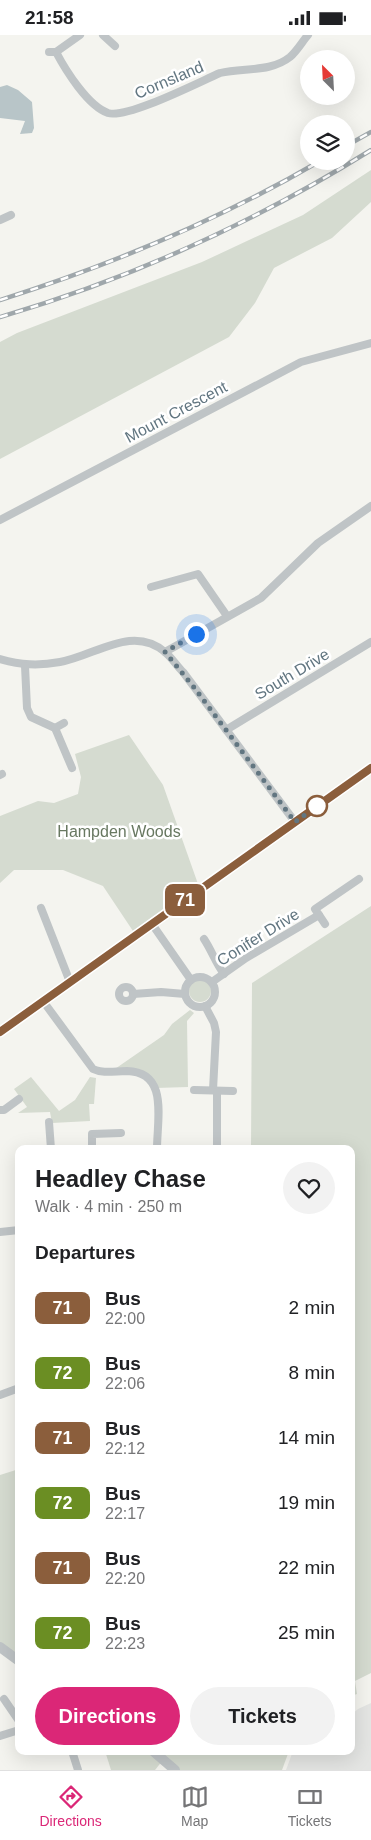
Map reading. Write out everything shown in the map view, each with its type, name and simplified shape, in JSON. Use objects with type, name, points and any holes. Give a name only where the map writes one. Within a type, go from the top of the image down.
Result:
[{"type":"street","name":"Cornsland","points":[[80,35],[53,52],[90,101],[107,113],[115,114],[132,111],[220,73],[232,70],[267,68],[290,57],[308,35]]},
{"type":"street","points":[[103,35],[115,45]]},
{"type":"street","points":[[0,220],[11,215]]},
{"type":"street","name":"Mount Crescent","points":[[0,520],[300,362],[371,343]]},
{"type":"street","points":[[165,652],[261,598],[318,543],[371,506]]},
{"type":"street","points":[[156,588],[198,574],[227,616]]},
{"type":"street","points":[[0,659],[25,666],[62,662],[127,640],[142,641],[165,652],[295,822]]},
{"type":"street","name":"South Drive","points":[[226,730],[371,642]]},
{"type":"street","points":[[25,666],[27,708],[31,717],[55,728],[72,768]]},
{"type":"street","points":[[55,728],[64,723]]},
{"type":"street","points":[[1,1030],[371,768]]},
{"type":"street","name":"Conifer Drive","points":[[212,982],[359,879]]},
{"type":"street","points":[[41,908],[70,982]]},
{"type":"street","points":[[315,909],[325,924]]},
{"type":"street","points":[[152,924],[191,980]]},
{"type":"street","points":[[204,939],[215,954],[214,961],[224,974]]},
{"type":"street","points":[[199,976],[212,982],[215,990],[214,996],[205,1006],[193,1006],[185,994],[185,989],[191,980],[199,976]]},
{"type":"street","points":[[133,994],[161,992],[185,994]]},
{"type":"street","points":[[43,1001],[92,1069],[99,1072],[137,1071],[146,1075],[154,1083],[158,1099],[158,1145]]},
{"type":"street","points":[[205,1006],[214,1023],[216,1032],[215,1091],[217,1145]]},
{"type":"street","points":[[194,1090],[233,1091]]},
{"type":"street","points":[[0,1110],[4,1110],[19,1099]]},
{"type":"street","points":[[49,1122],[52,1145]]},
{"type":"street","points":[[92,1145],[92,1134],[121,1133]]},
{"type":"street","points":[[0,1232],[15,1230]]},
{"type":"street","points":[[0,1395],[15,1390]]},
{"type":"street","points":[[0,1647],[15,1658]]},
{"type":"street","points":[[4,1699],[15,1715]]},
{"type":"street","points":[[0,1736],[15,1731]]},
{"type":"street","points":[[73,1755],[78,1770]]},
{"type":"street","points":[[157,1755],[174,1770]]},
{"type":"shaded area","points":[[7,85],[18,90],[32,102],[34,128],[32,133],[20,134],[25,121],[0,118],[0,87]]},
{"type":"shaded area","points":[[371,1703],[371,1770],[286,1770],[292,1755],[355,1755],[355,1712]]},
{"type":"green space","points":[[371,170],[371,202],[332,238],[274,268],[255,303],[229,337],[0,459],[0,342],[17,333],[202,262],[303,215]]},
{"type":"green space","name":"Hampden Woods","points":[[129,735],[163,785],[198,884],[133,931],[103,886],[63,870],[14,870],[0,883],[0,816],[38,801],[54,803],[78,794],[81,777],[75,754]]},
{"type":"green space","points":[[371,906],[371,1673],[355,1681],[355,1145],[251,1145],[252,983]]},
{"type":"green space","points":[[200,980],[208,983],[211,991],[208,999],[200,1002],[192,999],[189,991],[192,983]]},
{"type":"green space","points":[[190,1010],[194,1013],[187,1021],[188,1087],[156,1088],[146,1074],[112,1071],[164,1035],[172,1024]]},
{"type":"green space","points":[[31,1077],[59,1111],[75,1100],[90,1077],[96,1078],[94,1104],[89,1104],[90,1121],[52,1123],[50,1112],[18,1113],[27,1107],[14,1089]]},
{"type":"green space","points":[[15,1470],[15,1658],[0,1647],[0,1475]]},
{"type":"green space","points":[[106,1755],[157,1755],[163,1760],[155,1770],[111,1770]]},
{"type":"green space","points":[[161,1755],[288,1755],[282,1770],[178,1770]]},
{"type":"railway","points":[[355,141],[371,132]]},
{"type":"railway","points":[[0,317],[97,285],[192,246],[283,201],[371,150]]},
{"type":"railway","points":[[0,300],[83,272],[204,222],[304,170]]},
{"type":"bus line","name":"71","points":[[0,1032],[371,768]]},
{"type":"route","points":[[196,634],[165,652],[183,672],[295,822],[320,804],[317,806]]}]
